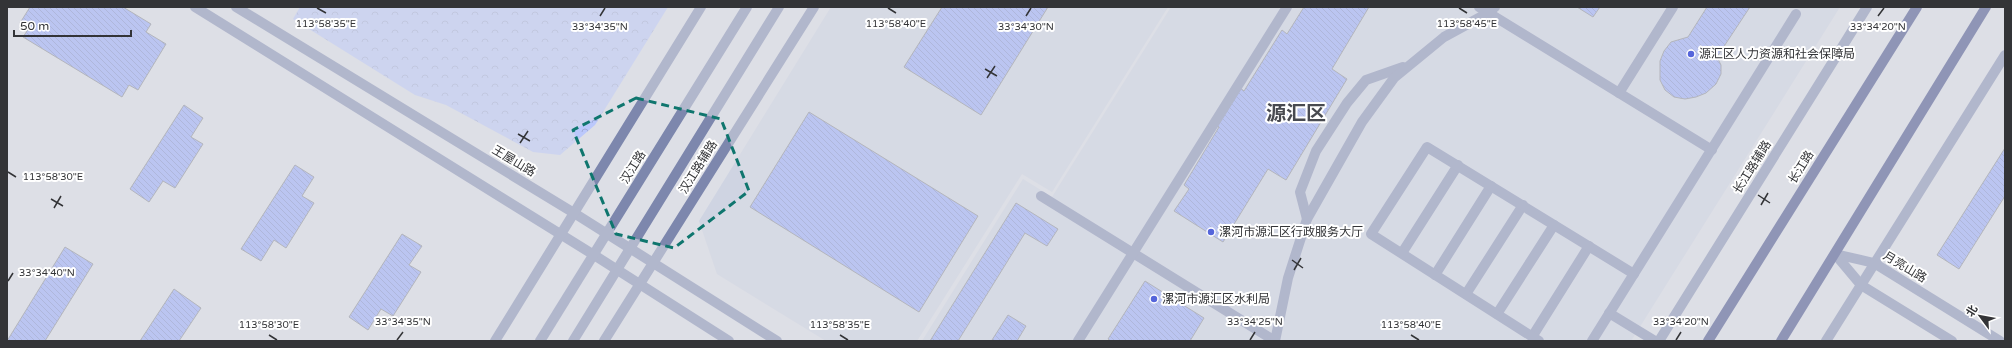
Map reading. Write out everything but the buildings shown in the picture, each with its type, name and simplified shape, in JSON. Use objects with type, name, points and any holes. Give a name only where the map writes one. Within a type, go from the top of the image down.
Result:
[{"type":"main road","name":"长江路","points":[[1708,341],[1917,7]]},
{"type":"main road","points":[[1781,341],[1836,254],[1986,7]]},
{"type":"street","points":[[196,7],[561,234],[729,341]]},
{"type":"street","name":"王屋山路","points":[[236,7],[574,213],[778,341]]},
{"type":"street","points":[[495,341],[702,7]]},
{"type":"street","name":"汉江路","points":[[540,341],[747,7]]},
{"type":"street","points":[[573,341],[779,7]]},
{"type":"street","name":"汉江路辅路","points":[[604,341],[814,7]]},
{"type":"street","points":[[1078,341],[1286,7]]},
{"type":"street","points":[[1479,7],[1491,10],[1619,93],[1712,150]]},
{"type":"street","points":[[1619,93],[1673,7]]},
{"type":"street","name":"长江路辅路","points":[[1659,341],[1867,7]]},
{"type":"street","points":[[1041,196],[1275,341],[1288,278],[1307,218],[1362,122],[1394,78],[1444,37],[1491,10]]},
{"type":"street","points":[[1592,341],[1796,14]]},
{"type":"street","points":[[1826,341],[2005,55]]},
{"type":"street","points":[[1307,218],[1300,192],[1316,152],[1346,103],[1366,80],[1411,64]]},
{"type":"street","points":[[1589,246],[1536,339],[1371,234],[1427,147],[1458,165],[1491,186],[1523,205],[1554,225],[1589,246],[1634,274]]},
{"type":"street","points":[[1402,253],[1458,165]]},
{"type":"street","points":[[1435,275],[1491,186]]},
{"type":"street","points":[[1466,294],[1523,205]]},
{"type":"street","points":[[1497,314],[1554,225]]},
{"type":"street","points":[[1836,254],[1861,285],[1952,341]]},
{"type":"street","name":"月亮山路","points":[[1836,254],[1874,263],[2000,341]]},
{"type":"street","points":[[1609,313],[1655,341]]},
{"type":"highlighted area","points":[[636,98],[721,119],[749,191],[674,248],[616,234],[573,130]]},
{"type":"shaded area","points":[[831,7],[1168,7],[1052,192],[1022,174],[917,341],[826,341],[717,274],[699,221]]},
{"type":"shaded area","points":[[1171,7],[1840,7],[1631,341],[922,341],[1023,179],[1052,197]]},
{"type":"green space","points":[[300,7],[668,7],[595,125],[560,155],[533,152],[446,105],[415,95],[293,19]]},
{"type":"place","name":"源汇区人力资源和社会保障局","points":[[1691,54]]},
{"type":"place","name":"漯河市源汇区行政服务大厅","points":[[1211,232]]},
{"type":"place","name":"漯河市源汇区水利局","points":[[1154,299]]},
{"type":"district","name":"源汇区","points":[[1296,113]]}]
